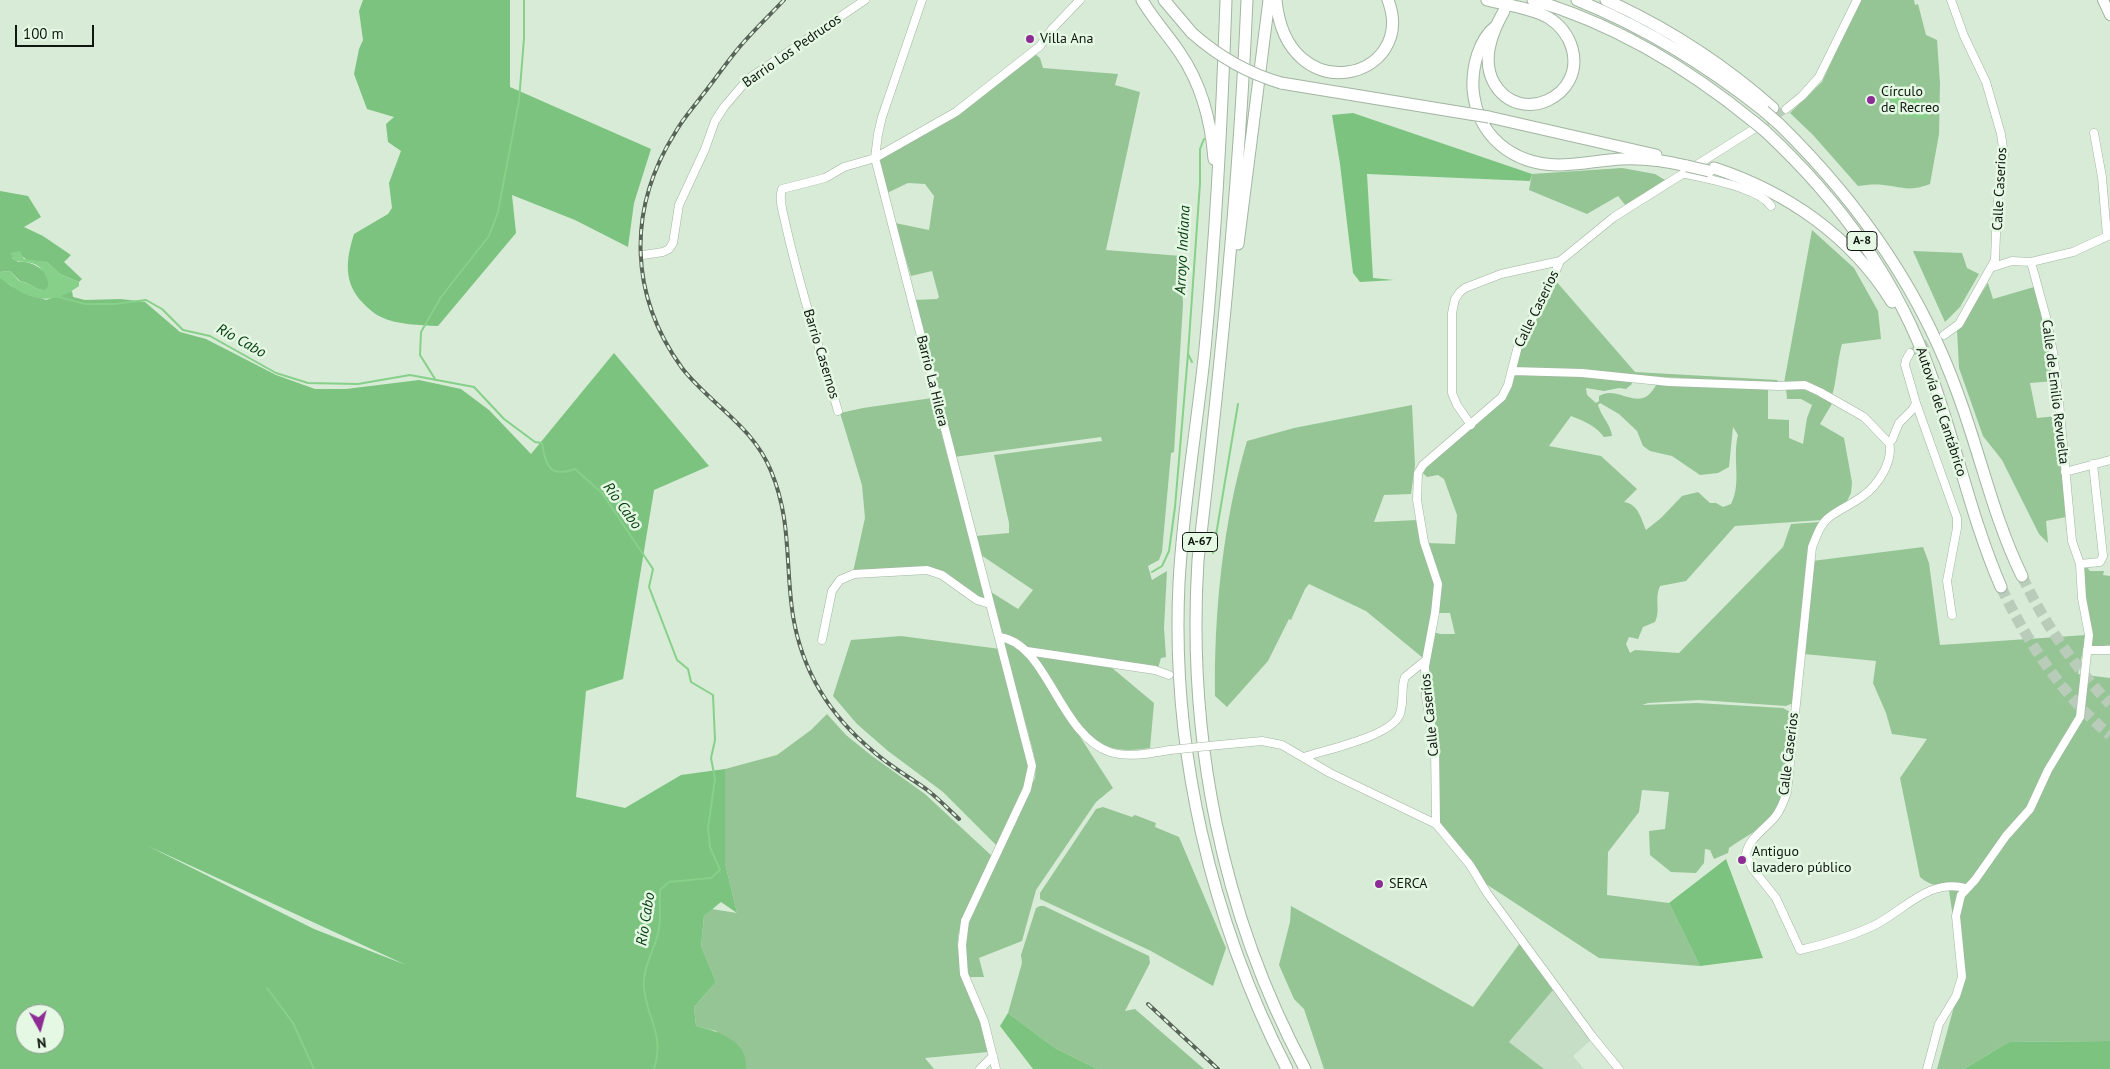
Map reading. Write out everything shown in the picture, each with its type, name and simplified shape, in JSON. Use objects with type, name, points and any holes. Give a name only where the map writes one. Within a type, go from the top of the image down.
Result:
[{"type":"highway","points":[[1142,0],[1189,68],[1203,97],[1210,127],[1214,192],[1205,350]]},
{"type":"highway","points":[[1164,0],[1192,34],[1231,62],[1281,83],[1489,117],[1688,167]]},
{"type":"highway","name":"A-67","points":[[1226,0],[1220,154],[1205,350],[1187,496],[1179,584],[1179,648],[1183,721],[1195,798],[1219,899],[1246,980],[1287,1069]]},
{"type":"highway","name":"A-67","points":[[1246,0],[1238,160],[1227,298],[1198,560],[1196,599],[1198,693],[1205,763],[1213,811],[1234,895],[1267,987],[1305,1069]]},
{"type":"highway","points":[[1211,451],[1269,0]]},
{"type":"highway","points":[[1276,0],[1283,33],[1295,51],[1310,65],[1323,72],[1336,74],[1351,72],[1365,67],[1382,51],[1392,27],[1392,15],[1388,0]]},
{"type":"highway","points":[[1487,0],[1542,15],[1559,26],[1571,44],[1574,59],[1572,77],[1568,85],[1554,98],[1537,103],[1514,102],[1502,94],[1492,80],[1489,50],[1496,26],[1504,11]]},
{"type":"highway","name":"Autovía del Cantábrico","points":[[1533,0],[1595,22],[1644,46],[1706,84],[1791,155],[1821,188],[1880,267],[1903,308],[1922,349],[1947,424],[1974,516],[2001,587]]},
{"type":"highway","name":"Autovía del Cantábrico","points":[[1577,0],[1639,28],[1686,54],[1768,110],[1784,118],[1867,222],[1896,266],[1922,312],[1954,383],[1996,514],[2022,576]]},
{"type":"highway","points":[[1606,0],[1647,20],[1706,54]]},
{"type":"highway","points":[[1622,0],[1690,41],[1731,73],[1768,110]]},
{"type":"highway","points":[[1496,26],[1490,31],[1477,56],[1472,78],[1476,108],[1487,132],[1505,150],[1526,159],[1550,164],[1636,159],[1711,170],[1775,193],[1802,209],[1830,231],[1862,262],[1893,304],[1915,344],[1947,424]]},
{"type":"main road","points":[[2103,0],[2110,15]]},
{"type":"street","name":"Barrio Los Pedrucos","points":[[643,255],[664,252],[673,243],[679,205],[705,149],[715,121],[738,90],[748,79],[866,0]]},
{"type":"street","name":"Barrio La Hilera","points":[[922,0],[882,117],[875,158],[1031,758],[1032,772],[1028,790],[965,920],[962,945],[964,974],[984,1021],[996,1069]]},
{"type":"street","points":[[875,158],[956,112],[972,100],[1040,46],[1052,29],[1080,0]]},
{"type":"street","points":[[1784,118],[1820,77],[1857,0]]},
{"type":"street","name":"Calle Caserios","points":[[1944,334],[1959,324],[1993,267],[1996,254],[1997,208],[2004,155],[2002,139],[1986,82],[1964,36],[1951,0]]},
{"type":"street","points":[[1560,261],[1614,218],[1688,167],[1758,127]]},
{"type":"street","points":[[1993,267],[2012,262],[2031,262],[2073,252],[2109,236],[2102,177],[2094,133]]},
{"type":"street","name":"Barrio Casernos","points":[[838,411],[804,297],[781,199],[782,189],[825,178],[844,167],[875,158]]},
{"type":"street","points":[[1688,167],[1768,200],[1771,206]]},
{"type":"street","name":"Calle Caserios","points":[[1560,261],[1547,292],[1519,342],[1512,371],[1502,397],[1471,425],[1457,405],[1452,393],[1451,328],[1455,299],[1465,288],[1501,274],[1560,261]]},
{"type":"street","name":"Calle de Emilio Revuelta","points":[[2031,262],[2051,343],[2060,402],[2065,472],[2110,460]]},
{"type":"street","points":[[1910,353],[1906,357],[1906,365],[1916,404],[1957,518],[1956,533],[1947,577],[1952,615]]},
{"type":"street","points":[[1512,371],[1582,373],[1670,382],[1779,386],[1805,385],[1864,416],[1871,422],[1884,440],[1889,442]]},
{"type":"street","name":"Calle Caserios","points":[[1916,404],[1900,423],[1892,440],[1889,442],[1888,462],[1873,487],[1864,496],[1825,520],[1812,547],[1787,792],[1775,817],[1750,843],[1746,854],[1752,868],[1776,898],[1800,950],[1847,937],[1872,926],[1934,888],[1954,885],[1966,888]]},
{"type":"street","name":"Calle Caseríos","points":[[1436,824],[1435,748],[1426,689],[1426,660],[1438,584],[1424,542],[1417,500],[1418,473],[1423,465],[1471,425]]},
{"type":"street","points":[[2080,564],[2100,562],[2103,556],[2093,464]]},
{"type":"street","points":[[1927,1069],[1939,1024],[1956,996],[1962,977],[1956,916],[1961,895],[1975,880],[2006,836],[2030,809],[2048,770],[2080,717],[2088,635],[2082,598],[2080,564],[2072,541],[2065,472]]},
{"type":"street","points":[[822,640],[832,591],[840,580],[854,574],[928,570],[942,576],[977,600],[990,604]]},
{"type":"street","points":[[999,637],[1011,640],[1027,652],[1079,730],[1091,742],[1104,749],[1122,754],[1268,742],[1282,745],[1330,774],[1436,824],[1470,865],[1487,893],[1592,1036],[1619,1069]]},
{"type":"street","points":[[2087,650],[2110,650]]},
{"type":"street","points":[[1027,652],[1155,670],[1169,675]]},
{"type":"street","points":[[1304,757],[1372,736],[1388,728],[1400,713],[1405,677],[1426,660]]},
{"type":"street","points":[[980,1069],[993,1056]]},
{"type":"shaded area","points":[[363,0],[510,0],[510,87],[651,149],[634,203],[628,247],[575,220],[512,195],[516,233],[438,326],[395,322],[378,316],[367,307],[357,295],[349,279],[349,253],[354,234],[388,214],[392,208],[389,183],[401,151],[388,142],[386,124],[394,117],[367,109],[354,74],[359,49],[363,40],[359,11]]},
{"type":"shaded area","name":"Círculo de Recreo","points":[[1860,0],[1914,0],[1915,5],[1918,4],[1926,35],[1937,40],[1940,83],[1939,134],[1930,184],[1911,188],[1880,185],[1858,186],[1813,135],[1790,113],[1822,82]]},
{"type":"shaded area","points":[[1035,54],[1040,58],[1043,68],[1118,74],[1115,85],[1140,92],[1106,250],[1181,256],[1183,304],[1174,452],[1171,453],[1162,552],[1159,560],[1148,566],[1152,580],[1167,571],[1164,628],[1166,657],[1161,658],[1158,668],[1030,649],[1002,633],[991,592],[1018,609],[1033,590],[981,555],[976,536],[1009,533],[1009,523],[994,455],[1102,441],[1101,437],[954,457],[914,300],[937,299],[939,297],[932,271],[911,276],[895,223],[929,230],[934,196],[925,184],[908,183],[887,193],[878,160]]},
{"type":"shaded area","points":[[1890,96],[1929,103],[1926,119],[1887,112]]},
{"type":"shaded area","points":[[1353,113],[1532,174],[1530,181],[1367,174],[1373,278],[1394,280],[1360,282],[1353,273],[1332,115]]},
{"type":"shaded area","points":[[1622,168],[1655,174],[1665,180],[1626,206],[1618,196],[1587,214],[1529,190],[1532,174]]},
{"type":"shaded area","points":[[0,191],[28,196],[41,217],[24,227],[43,236],[71,255],[64,262],[82,279],[79,282],[60,274],[47,262],[28,261],[22,256],[12,258],[18,262],[30,263],[42,270],[49,279],[49,285],[46,290],[20,281],[10,271],[0,272]]},
{"type":"shaded area","points":[[1812,230],[1854,268],[1878,311],[1881,339],[1842,344],[1832,396],[1801,381],[1784,383]]},
{"type":"shaded area","points":[[20,251],[24,259],[47,262],[60,274],[79,282],[79,286],[68,293],[48,299],[38,298],[19,291],[0,277],[0,272],[10,271],[19,281],[42,290],[46,290],[48,287],[48,281],[38,266],[15,261],[10,253]]},
{"type":"shaded area","points":[[1913,251],[1962,253],[1967,268],[1979,274],[1960,307],[1945,322]]},
{"type":"shaded area","points":[[0,277],[11,286],[46,300],[72,291],[73,297],[85,300],[121,299],[145,302],[180,332],[206,339],[276,375],[315,389],[346,389],[419,380],[461,389],[489,410],[531,454],[614,353],[709,466],[654,490],[623,679],[586,691],[576,797],[625,808],[681,775],[725,769],[725,863],[737,913],[721,902],[704,916],[701,946],[716,982],[694,1007],[696,1026],[722,1034],[737,1044],[743,1051],[746,1059],[746,1069],[0,1069]],"holes":[[[148,846],[406,965],[314,929]]]},
{"type":"shaded area","points":[[1555,280],[1635,372],[1777,380],[1779,384],[1515,368],[1519,345]]},
{"type":"shaded area","points":[[1988,283],[1993,299],[2034,287],[2046,327],[2055,381],[2030,383],[2037,418],[2057,416],[2066,517],[2046,521],[2048,543],[2039,534],[2002,460],[1983,436],[1959,368],[1957,330]]},
{"type":"shaded area","points":[[1513,373],[1558,374],[1631,381],[1632,384],[1626,389],[1619,388],[1604,391],[1586,388],[1587,395],[1596,403],[1599,401],[1599,396],[1607,393],[1637,399],[1644,398],[1651,393],[1657,383],[1768,389],[1768,419],[1789,420],[1789,438],[1803,444],[1807,418],[1812,405],[1801,399],[1787,399],[1786,388],[1807,389],[1833,402],[1820,424],[1844,438],[1852,482],[1851,493],[1845,505],[1822,520],[1735,526],[1686,581],[1660,586],[1655,622],[1643,627],[1638,639],[1629,637],[1626,644],[1630,653],[1635,650],[1679,653],[1783,547],[1791,524],[1820,522],[1806,563],[1793,703],[1786,706],[1699,700],[1642,705],[1697,703],[1783,708],[1792,713],[1786,781],[1778,806],[1768,821],[1729,848],[1728,853],[1714,859],[1710,850],[1705,849],[1704,863],[1696,873],[1671,872],[1650,855],[1649,831],[1665,829],[1669,792],[1642,790],[1639,812],[1608,852],[1607,895],[1669,903],[1700,966],[1599,958],[1483,882],[1440,824],[1427,675],[1434,632],[1455,634],[1450,613],[1437,613],[1439,602],[1438,577],[1426,543],[1455,544],[1457,515],[1444,479],[1438,475],[1427,477],[1421,471],[1495,408]],"holes":[[[1600,403],[1619,414],[1637,431],[1643,446],[1650,451],[1672,456],[1700,475],[1718,473],[1729,467],[1733,427],[1738,435],[1736,444],[1736,488],[1731,504],[1723,507],[1716,503],[1710,503],[1698,492],[1682,496],[1661,518],[1646,530],[1641,516],[1636,509],[1629,503],[1624,502],[1637,489],[1601,456],[1549,446],[1571,416],[1593,427],[1604,437],[1612,436],[1598,405]]]},
{"type":"shaded area","points":[[932,398],[985,596],[984,599],[980,599],[939,572],[853,572],[865,518],[862,485],[840,413]]},
{"type":"shaded area","points":[[1412,405],[1415,465],[1411,494],[1384,495],[1374,522],[1418,520],[1422,548],[1434,573],[1436,594],[1423,658],[1366,611],[1309,584],[1268,661],[1227,707],[1215,696],[1218,599],[1226,535],[1247,441],[1294,428]]},
{"type":"shaded area","points":[[1923,547],[1929,563],[1940,645],[2086,635],[2078,674],[2110,678],[2110,1041],[2009,1042],[1964,1069],[1937,1069],[1962,977],[1948,884],[1932,884],[1920,877],[1900,778],[1927,739],[1892,734],[1886,713],[1873,683],[1876,661],[1804,654],[1812,561]]},
{"type":"shaded area","points":[[2086,566],[2090,571],[2104,571],[2103,575],[2110,576],[2110,645],[2105,645],[2105,647],[2092,646],[2091,644],[2083,567]]},
{"type":"shaded area","points":[[901,636],[1000,649],[1029,763],[1027,783],[998,847],[943,792],[888,751],[857,724],[833,696],[851,640]]},
{"type":"shaded area","points":[[1003,641],[1009,642],[1028,656],[1113,788],[1096,802],[1036,890],[1022,941],[979,958],[984,977],[969,977],[964,945],[967,927],[1035,778],[1036,765],[1032,747]]},
{"type":"shaded area","points":[[1033,655],[1111,667],[1154,703],[1150,748],[1116,749],[1100,744],[1085,733]]},
{"type":"shaded area","points":[[827,714],[846,735],[925,794],[993,857],[963,919],[958,938],[961,967],[979,1016],[988,1052],[925,1058],[934,1069],[746,1069],[716,1031],[696,1026],[694,1007],[716,982],[701,946],[704,916],[712,909],[737,913],[725,863],[723,807],[725,769],[777,755],[811,730]]},
{"type":"shaded area","points":[[1103,807],[1132,817],[1135,815],[1156,823],[1155,827],[1179,837],[1226,948],[1213,986],[1151,951],[1040,899],[1040,893],[1096,809]]},
{"type":"shaded area","points":[[1726,859],[1763,958],[1700,966],[1669,903]]},
{"type":"shaded area","points":[[1044,906],[1149,956],[1150,963],[1125,1011],[1135,1009],[1204,1069],[1097,1069],[1055,1048],[1008,1013],[1022,963],[1021,955],[1036,908]]},
{"type":"shaded area","points":[[1291,906],[1473,1007],[1520,943],[1553,990],[1509,1042],[1544,1069],[1324,1069],[1304,1009],[1294,999],[1279,965],[1290,922]]},
{"type":"shaded area","points":[[1553,990],[1591,1040],[1573,1056],[1584,1069],[1544,1069],[1509,1042]]},
{"type":"shaded area","points":[[1008,1013],[1055,1048],[1097,1069],[1033,1069],[1000,1026]]},
{"type":"shaded area","points":[[2110,1041],[2110,1069],[1964,1069],[2009,1042]]},
{"type":"waterway","points":[[435,379],[420,355],[421,332],[441,297],[489,236],[498,212],[519,101],[524,38],[524,0]]},
{"type":"waterway","name":"Arroyo Indiana","points":[[1192,362],[1188,354],[1200,183],[1200,149],[1204,139]]},
{"type":"waterway","name":"Río Cabo","points":[[55,296],[85,304],[115,304],[146,300],[162,309],[183,330],[210,336],[276,373],[308,383],[358,384],[410,375],[474,387],[504,419],[535,442],[542,443],[545,458],[550,468],[559,472],[575,469],[602,493],[653,569],[649,587],[677,660],[688,669],[691,682],[713,695],[715,740],[711,758],[715,779],[708,828],[710,847],[720,870],[711,878],[669,882],[660,890],[659,928],[644,980],[646,999],[658,1046],[654,1069]]},
{"type":"waterway","points":[[1152,572],[1162,566],[1169,551],[1175,507],[1188,354]]},
{"type":"waterway","name":"Arroyo Indiana","points":[[1213,553],[1238,404]]},
{"type":"waterway","points":[[267,988],[293,1023],[314,1069]]},
{"type":"tunnel","points":[[1756,128],[1786,109]]},
{"type":"tunnel","points":[[1910,353],[1938,338]]},
{"type":"tunnel","points":[[2022,576],[2050,627],[2084,675],[2110,704]]},
{"type":"tunnel","points":[[2001,587],[2022,628],[2048,667],[2077,703],[2110,735]]},
{"type":"railway","points":[[784,0],[737,50],[681,124],[659,162],[648,192],[642,222],[641,252],[644,282],[652,311],[665,340],[682,368],[742,428],[763,455],[771,471],[778,489],[785,525],[793,616],[797,636],[803,656],[821,692],[844,724],[874,752],[930,792],[959,819]]},
{"type":"railway","points":[[1148,1004],[1218,1069]]},
{"type":"place","name":"Villa Ana","points":[[1030,39]]},
{"type":"place","name":"Círculo de Recreo","points":[[1871,100]]},
{"type":"place","name":"Antiguo lavadero público","points":[[1742,860]]},
{"type":"place","name":"SERCA","points":[[1379,884]]}]
